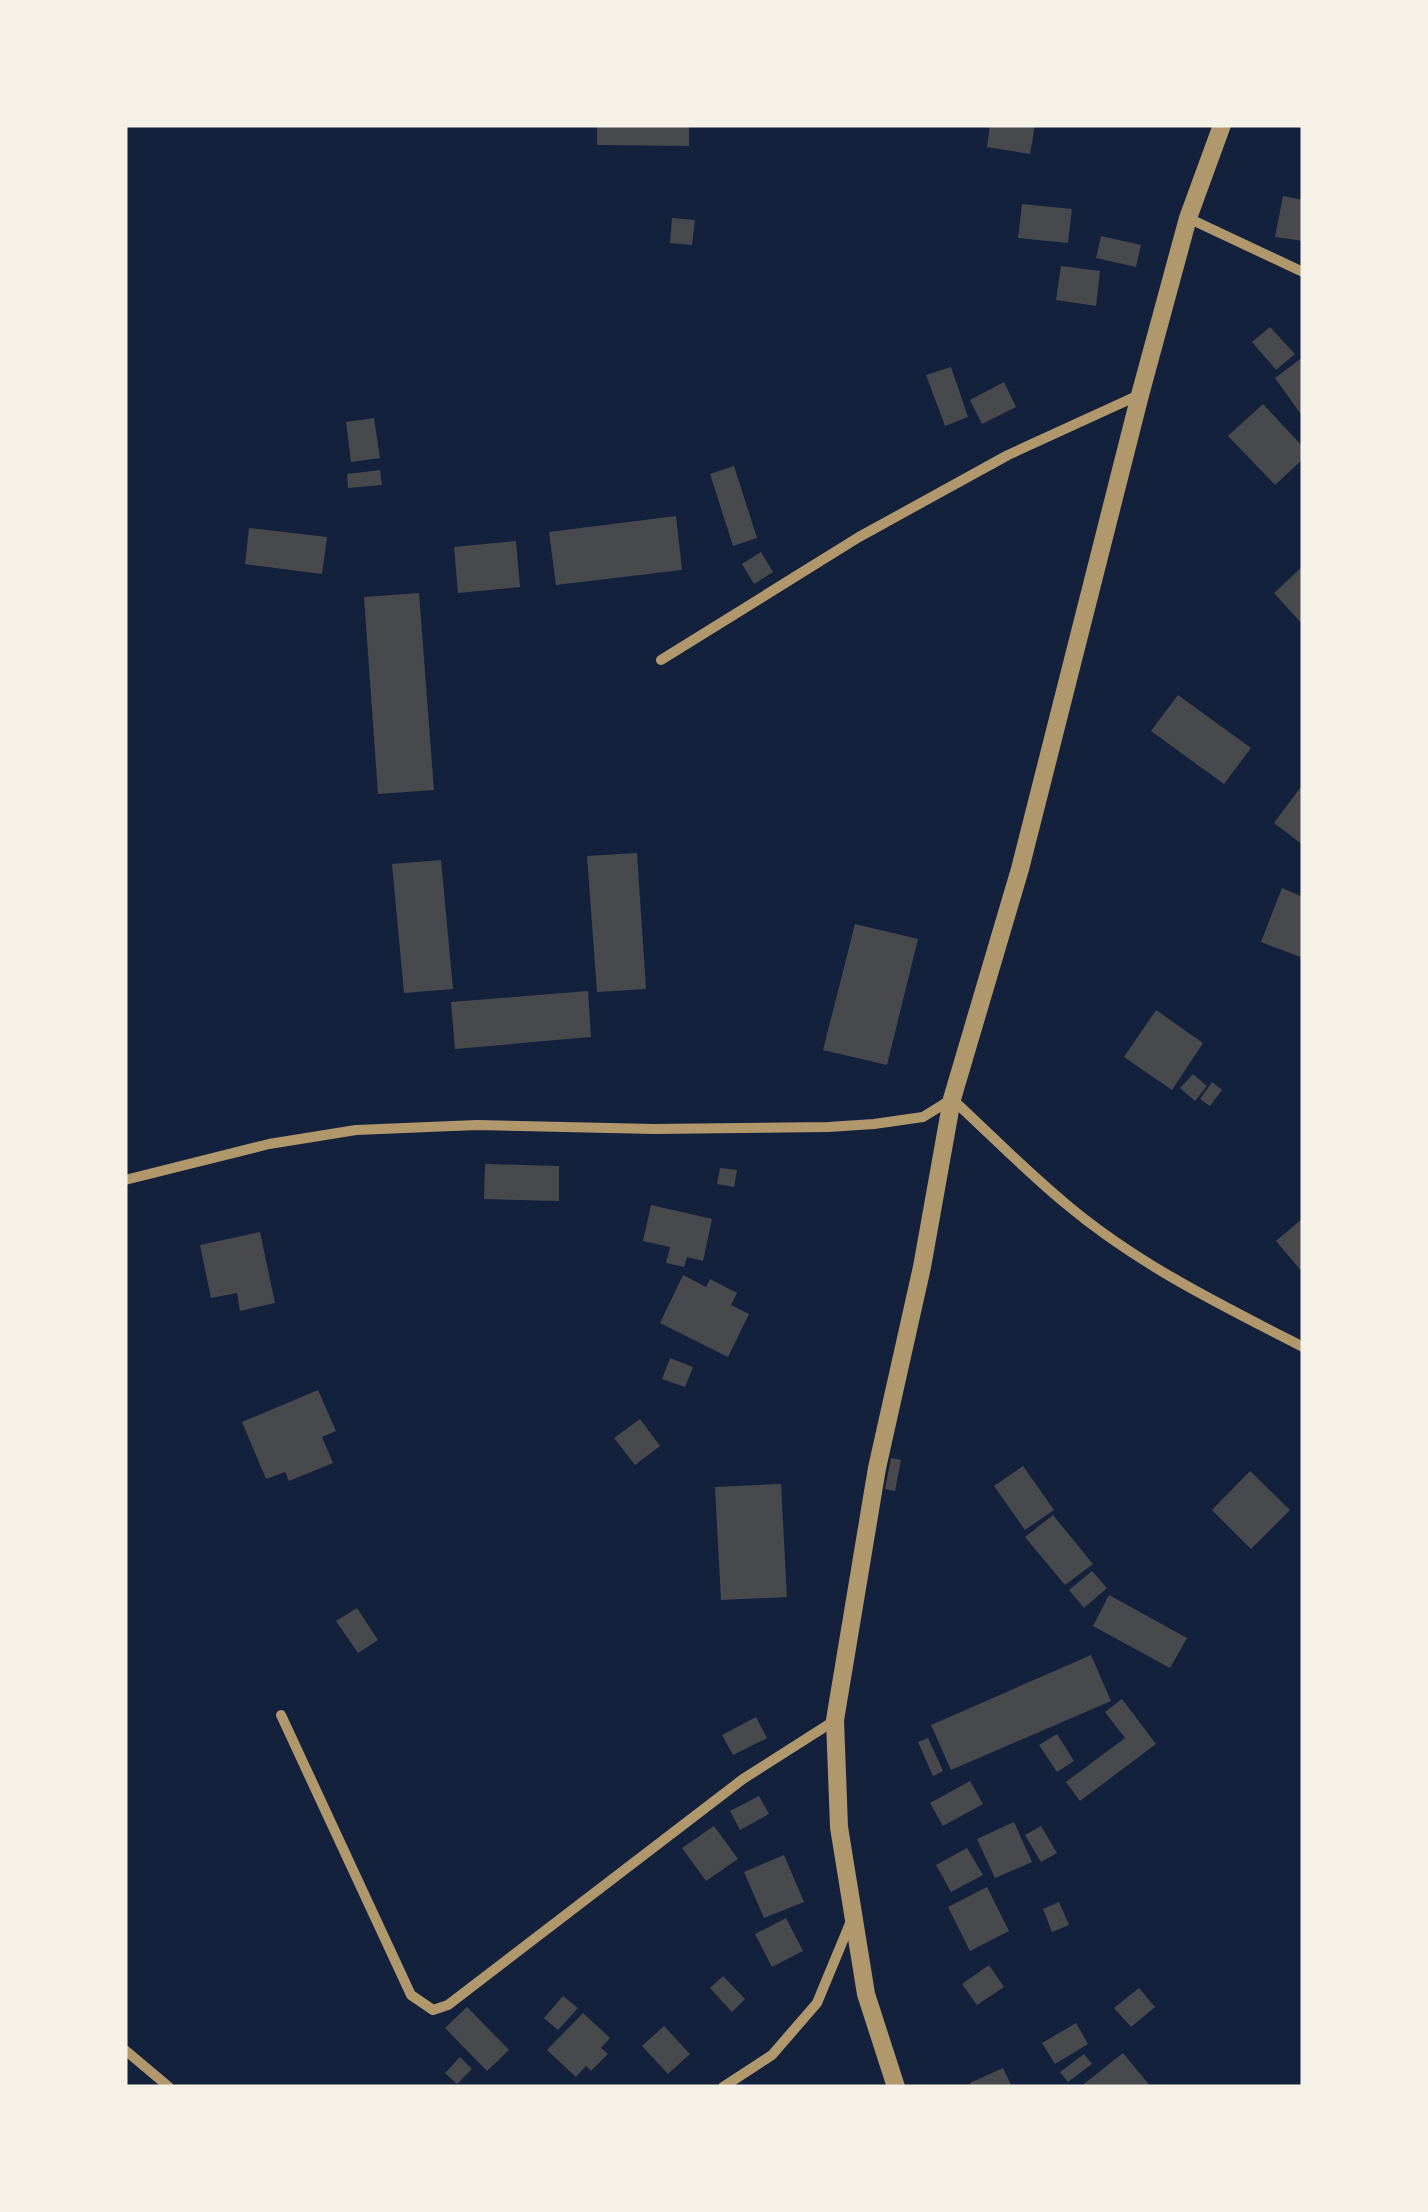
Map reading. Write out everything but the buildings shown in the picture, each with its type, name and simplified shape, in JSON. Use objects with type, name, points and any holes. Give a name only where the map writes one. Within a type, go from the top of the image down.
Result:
[{"type":"street","points":[[896,2087],[866,1994],[839,1827],[835,1720],[877,1468],[922,1268],[952,1099],[1020,869],[1188,218],[1222,125]]},
{"type":"street","points":[[1188,218],[1303,272]]},
{"type":"street","points":[[661,660],[876,528],[1008,454],[1140,395]]},
{"type":"street","points":[[125,1180],[269,1144],[356,1130],[477,1125],[828,1127],[923,1117],[952,1099]]},
{"type":"street","points":[[952,1099],[1066,1205],[1130,1252],[1200,1295],[1303,1347]]},
{"type":"street","points":[[281,1715],[411,1995],[434,2010],[448,2005],[743,1780],[835,1720]]},
{"type":"street","points":[[723,2087],[772,2055],[817,2004],[854,1916]]},
{"type":"street","points":[[125,2050],[169,2087]]}]
